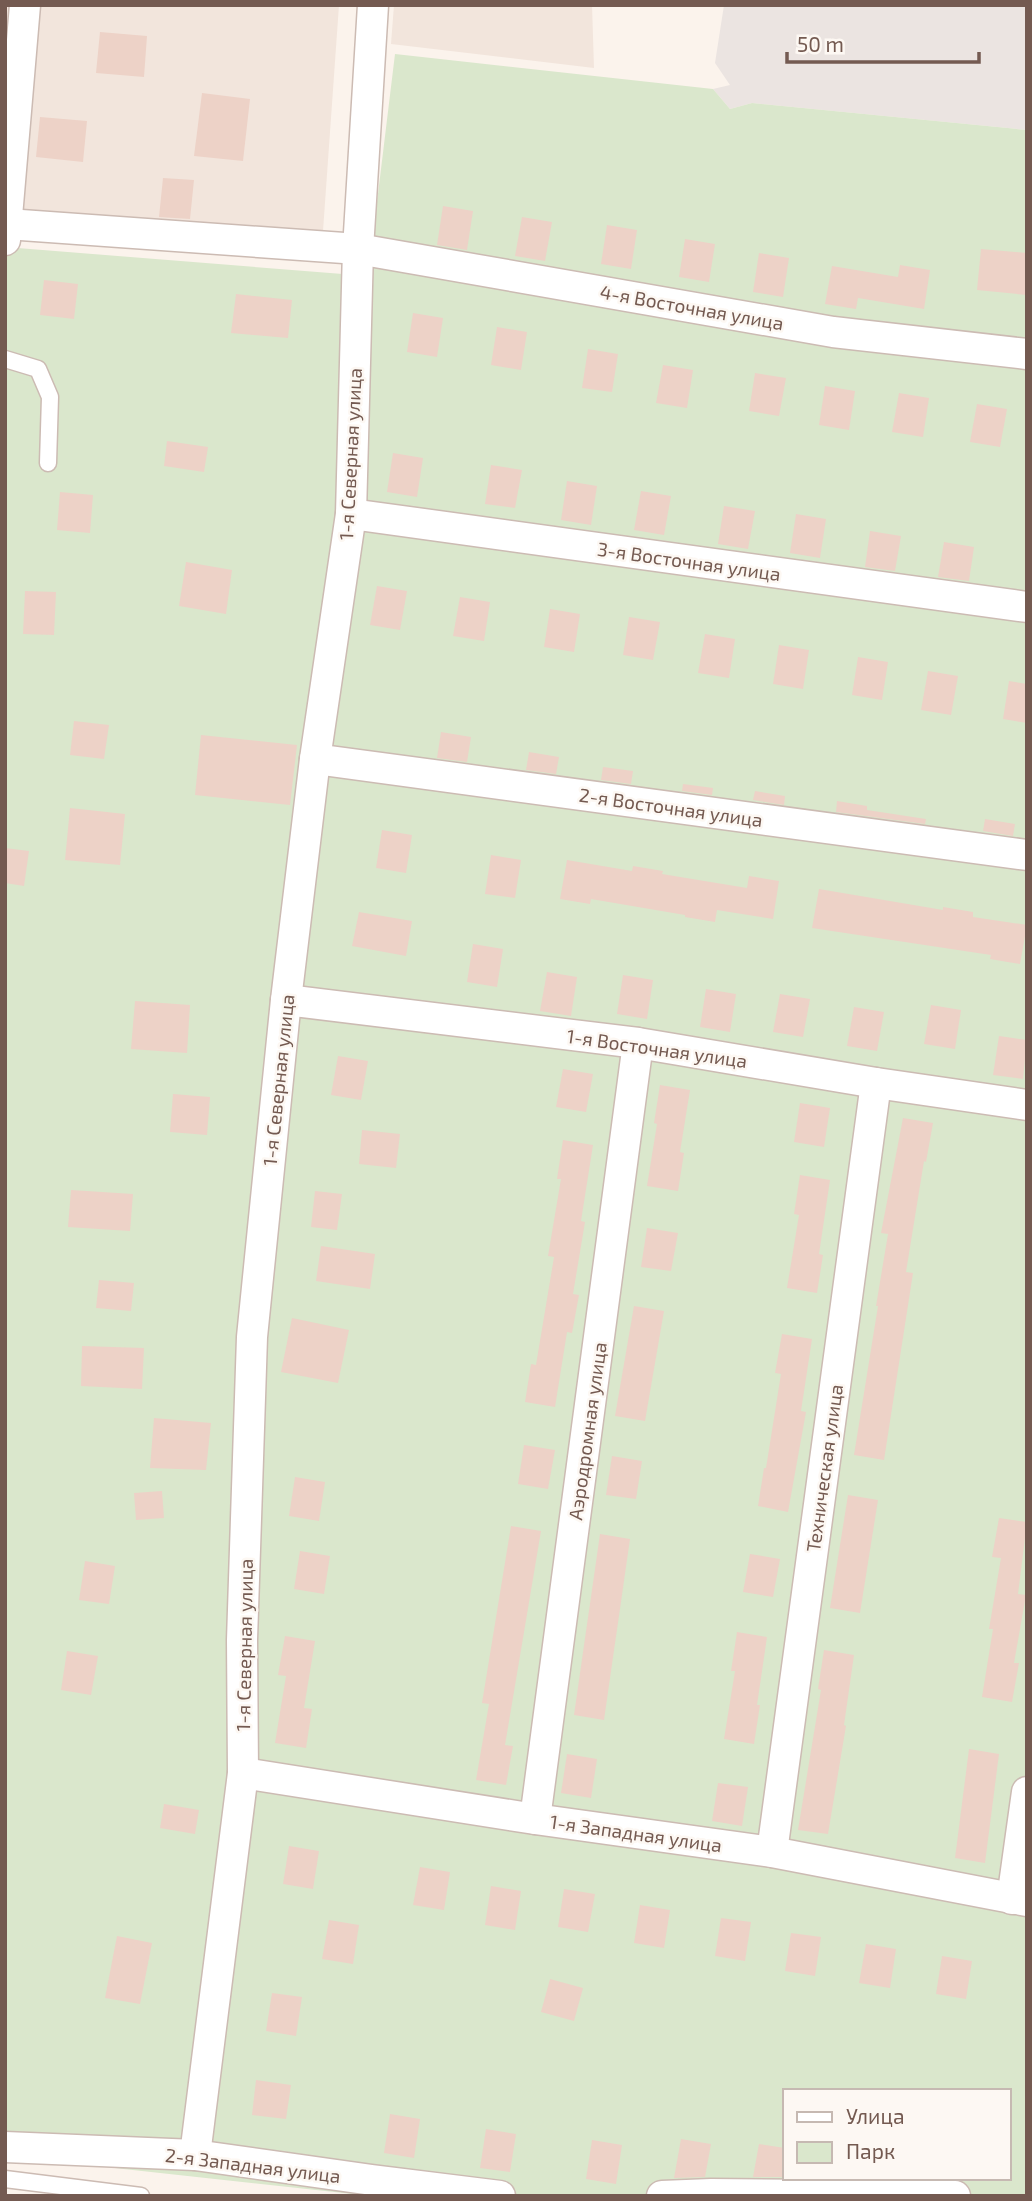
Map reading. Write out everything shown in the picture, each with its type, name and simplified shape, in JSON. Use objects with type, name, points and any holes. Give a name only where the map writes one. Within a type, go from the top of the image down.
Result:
[{"type":"street","points":[[6,232],[25,5]]},
{"type":"street","name":"1-я Северная улица","points":[[195,2155],[243,1773],[242,1640],[252,1337],[286,1000],[315,759],[351,514],[358,249],[373,5]]},
{"type":"street","name":"4-я Восточная улица","points":[[6,232],[358,249],[833,332],[1027,354]]},
{"type":"street","name":"3-я Восточная улица","points":[[351,514],[1027,607]]},
{"type":"street","name":"2-я Восточная улица","points":[[315,759],[1027,855]]},
{"type":"street","name":"1-я Восточная улица","points":[[286,1000],[638,1044],[1027,1105]]},
{"type":"street","name":"Аэродромная улица","points":[[535,1819],[638,1044]]},
{"type":"street","name":"Техническая улица","points":[[772,1852],[876,1083]]},
{"type":"street","name":"1-я Западная улица","points":[[243,1773],[535,1819],[772,1852],[1019,1900]]},
{"type":"street","points":[[1019,1900],[1027,1792]]},
{"type":"street","name":"2-я Западная улица","points":[[5,2147],[195,2155],[500,2196]]},
{"type":"street","points":[[663,2196],[788,2193],[955,2196]]},
{"type":"lane","points":[[5,359],[38,369],[50,397],[48,463]]},
{"type":"lane","points":[[5,2179],[141,2196]]},
{"type":"shaded area","points":[[5,5],[339,5],[322,245],[5,223]]},
{"type":"shaded area","points":[[394,5],[592,5],[594,68],[391,44]]},
{"type":"shaded area","points":[[724,5],[1027,5],[1027,130],[752,103],[730,109],[713,89],[730,85],[715,63]]},
{"type":"green space","points":[[395,54],[713,89],[730,109],[752,103],[1027,130],[1027,2196],[371,2196],[5,2156],[5,247],[368,276]]},
{"type":"building","points":[[100,32],[147,36],[144,77],[96,73]]},
{"type":"building","points":[[202,93],[250,99],[243,161],[194,156]]},
{"type":"building","points":[[40,117],[87,121],[83,162],[36,157]]},
{"type":"building","points":[[163,178],[194,180],[190,219],[159,217]]},
{"type":"building","points":[[443,206],[473,211],[467,250],[437,245]]},
{"type":"building","points":[[522,217],[552,222],[545,261],[515,256]]},
{"type":"building","points":[[607,225],[637,230],[631,269],[601,264]]},
{"type":"building","points":[[685,239],[715,244],[709,282],[679,277]]},
{"type":"building","points":[[981,249],[1027,253],[1027,295],[977,290]]},
{"type":"building","points":[[759,253],[789,258],[783,297],[753,292]]},
{"type":"building","points":[[900,265],[930,270],[924,309],[858,298],[856,309],[825,304],[832,266],[898,277]]},
{"type":"building","points":[[44,280],[78,284],[74,319],[40,315]]},
{"type":"building","points":[[236,294],[292,300],[288,338],[231,333]]},
{"type":"building","points":[[413,313],[443,318],[437,357],[407,352]]},
{"type":"building","points":[[497,327],[527,332],[521,370],[491,365]]},
{"type":"building","points":[[588,349],[618,354],[612,392],[582,388]]},
{"type":"building","points":[[663,365],[693,370],[687,408],[656,403]]},
{"type":"building","points":[[755,373],[786,378],[779,416],[749,411]]},
{"type":"building","points":[[825,386],[855,391],[849,430],[819,425]]},
{"type":"building","points":[[899,393],[929,398],[923,437],[892,432]]},
{"type":"building","points":[[977,404],[1007,409],[1000,447],[970,442]]},
{"type":"building","points":[[167,441],[208,447],[204,472],[164,466]]},
{"type":"building","points":[[393,453],[423,458],[417,497],[387,492]]},
{"type":"building","points":[[491,465],[522,470],[515,508],[485,504]]},
{"type":"building","points":[[567,481],[597,486],[591,525],[561,520]]},
{"type":"building","points":[[641,491],[671,496],[664,535],[634,530]]},
{"type":"building","points":[[60,492],[93,495],[90,533],[57,530]]},
{"type":"building","points":[[724,506],[755,511],[748,549],[718,544]]},
{"type":"building","points":[[796,514],[826,519],[820,558],[790,553]]},
{"type":"building","points":[[870,531],[901,536],[895,571],[865,567]]},
{"type":"building","points":[[944,542],[974,547],[969,581],[938,577]]},
{"type":"building","points":[[186,562],[232,570],[226,614],[179,606]]},
{"type":"building","points":[[377,586],[407,591],[400,630],[370,625]]},
{"type":"building","points":[[25,591],[56,592],[54,635],[23,634]]},
{"type":"building","points":[[460,597],[490,602],[484,641],[453,636]]},
{"type":"building","points":[[550,609],[580,614],[574,652],[544,647]]},
{"type":"building","points":[[629,617],[660,622],[653,660],[623,655]]},
{"type":"building","points":[[705,634],[735,639],[729,678],[698,673]]},
{"type":"building","points":[[779,645],[809,650],[803,689],[773,684]]},
{"type":"building","points":[[858,657],[888,662],[882,700],[852,695]]},
{"type":"building","points":[[928,671],[958,676],[951,715],[921,710]]},
{"type":"building","points":[[1009,681],[1027,684],[1027,723],[1003,719]]},
{"type":"building","points":[[74,721],[109,725],[104,759],[70,755]]},
{"type":"building","points":[[441,732],[471,737],[467,762],[437,758]]},
{"type":"building","points":[[201,735],[297,745],[290,805],[195,795]]},
{"type":"building","points":[[529,752],[559,757],[556,774],[526,770]]},
{"type":"building","points":[[603,767],[633,771],[631,784],[601,780]]},
{"type":"building","points":[[683,784],[713,788],[712,795],[682,791]]},
{"type":"building","points":[[755,791],[785,796],[784,805],[753,800]]},
{"type":"building","points":[[837,801],[867,806],[867,810],[926,819],[925,824],[836,812]]},
{"type":"building","points":[[70,808],[125,814],[120,865],[65,860]]},
{"type":"building","points":[[985,819],[1015,824],[1013,836],[983,831]]},
{"type":"building","points":[[382,830],[412,835],[406,873],[376,868]]},
{"type":"building","points":[[5,848],[29,851],[24,886],[5,883]]},
{"type":"building","points":[[491,855],[521,860],[515,898],[485,894]]},
{"type":"building","points":[[567,860],[632,871],[633,866],[663,871],[662,874],[747,888],[749,876],[779,881],[773,919],[717,910],[715,922],[591,899],[590,904],[560,899]]},
{"type":"building","points":[[819,889],[943,910],[943,907],[973,912],[973,917],[1027,925],[1020,964],[990,959],[991,955],[812,928]]},
{"type":"building","points":[[359,912],[412,921],[406,956],[352,946]]},
{"type":"building","points":[[473,944],[503,949],[497,987],[467,982]]},
{"type":"building","points":[[547,972],[577,977],[571,1016],[540,1011]]},
{"type":"building","points":[[623,975],[653,980],[647,1019],[617,1014]]},
{"type":"building","points":[[706,989],[736,994],[730,1032],[700,1027]]},
{"type":"building","points":[[780,994],[810,999],[803,1037],[773,1032]]},
{"type":"building","points":[[135,1001],[190,1005],[187,1053],[131,1049]]},
{"type":"building","points":[[931,1005],[961,1010],[955,1049],[924,1044]]},
{"type":"building","points":[[854,1007],[884,1012],[877,1051],[847,1046]]},
{"type":"building","points":[[999,1036],[1027,1040],[1023,1079],[993,1075]]},
{"type":"building","points":[[338,1056],[368,1061],[361,1100],[331,1095]]},
{"type":"building","points":[[563,1069],[593,1074],[586,1112],[556,1107]]},
{"type":"building","points":[[660,1085],[690,1090],[680,1152],[684,1153],[678,1191],[647,1186]]},
{"type":"building","points":[[173,1094],[210,1097],[207,1135],[170,1132]]},
{"type":"building","points":[[800,1103],[830,1108],[824,1147],[794,1142]]},
{"type":"building","points":[[903,1118],[933,1123],[906,1272],[913,1273],[884,1460],[854,1455],[888,1234],[881,1233]]},
{"type":"building","points":[[362,1130],[400,1134],[396,1168],[359,1164]]},
{"type":"building","points":[[563,1140],[593,1145],[581,1221],[585,1222],[573,1294],[579,1295],[572,1333],[567,1332],[555,1407],[525,1402],[531,1364],[536,1365],[554,1257],[548,1256],[561,1179],[557,1179]]},
{"type":"building","points":[[800,1175],[830,1180],[819,1254],[823,1255],[817,1293],[787,1288],[799,1215],[794,1214]]},
{"type":"building","points":[[71,1190],[133,1194],[130,1231],[68,1227]]},
{"type":"building","points":[[315,1191],[342,1194],[337,1230],[311,1227]]},
{"type":"building","points":[[647,1228],[678,1233],[671,1271],[641,1267]]},
{"type":"building","points":[[321,1246],[375,1254],[370,1289],[316,1281]]},
{"type":"building","points":[[99,1280],[134,1283],[131,1311],[96,1308]]},
{"type":"building","points":[[634,1306],[664,1311],[645,1421],[615,1416]]},
{"type":"building","points":[[292,1318],[349,1330],[338,1383],[281,1372]]},
{"type":"building","points":[[782,1334],[812,1339],[801,1411],[806,1412],[788,1512],[758,1506],[781,1374],[775,1373]]},
{"type":"building","points":[[82,1346],[144,1348],[142,1389],[81,1386]]},
{"type":"building","points":[[154,1418],[211,1423],[206,1470],[150,1468]]},
{"type":"building","points":[[524,1445],[555,1450],[548,1489],[518,1484]]},
{"type":"building","points":[[612,1456],[642,1461],[636,1499],[606,1495]]},
{"type":"building","points":[[295,1477],[325,1482],[319,1521],[289,1516]]},
{"type":"building","points":[[162,1491],[164,1518],[136,1520],[134,1493]]},
{"type":"building","points":[[848,1495],[878,1500],[860,1613],[830,1608]]},
{"type":"building","points":[[999,1518],[1027,1522],[1018,1594],[1026,1595],[1014,1663],[1019,1663],[1012,1702],[982,1697],[993,1629],[989,1629],[1001,1558],[992,1557]]},
{"type":"building","points":[[511,1526],[541,1531],[505,1745],[513,1746],[506,1785],[476,1780],[489,1704],[482,1703]]},
{"type":"building","points":[[600,1534],[630,1539],[604,1720],[574,1715]]},
{"type":"building","points":[[300,1551],[330,1556],[324,1594],[294,1589]]},
{"type":"building","points":[[750,1554],[780,1559],[773,1597],[743,1592]]},
{"type":"building","points":[[85,1561],[115,1566],[109,1604],[79,1600]]},
{"type":"building","points":[[737,1632],[767,1637],[754,1744],[724,1739],[735,1671],[731,1671]]},
{"type":"building","points":[[285,1636],[315,1641],[304,1708],[312,1709],[306,1748],[275,1743],[286,1676],[278,1675]]},
{"type":"building","points":[[824,1650],[854,1655],[846,1726],[828,1834],[798,1830],[821,1690],[818,1689]]},
{"type":"building","points":[[67,1651],[98,1656],[91,1695],[61,1690]]},
{"type":"building","points":[[969,1749],[999,1754],[985,1863],[955,1858]]},
{"type":"building","points":[[567,1754],[597,1759],[591,1798],[561,1793]]},
{"type":"building","points":[[718,1783],[748,1787],[742,1826],[712,1821]]},
{"type":"building","points":[[164,1804],[199,1810],[195,1834],[160,1828]]},
{"type":"building","points":[[289,1846],[319,1851],[313,1889],[283,1884]]},
{"type":"building","points":[[420,1867],[450,1872],[444,1910],[413,1905]]},
{"type":"building","points":[[491,1886],[521,1891],[515,1930],[485,1925]]},
{"type":"building","points":[[564,1889],[595,1894],[588,1932],[558,1927]]},
{"type":"building","points":[[640,1905],[670,1910],[664,1948],[634,1943]]},
{"type":"building","points":[[721,1918],[751,1922],[745,1961],[715,1956]]},
{"type":"building","points":[[329,1920],[359,1925],[353,1964],[322,1959]]},
{"type":"building","points":[[791,1933],[821,1937],[815,1976],[785,1971]]},
{"type":"building","points":[[117,1936],[152,1943],[140,2004],[105,1998]]},
{"type":"building","points":[[866,1944],[896,1949],[890,1988],[859,1983]]},
{"type":"building","points":[[942,1956],[972,1961],[966,1999],[936,1994]]},
{"type":"building","points":[[550,1979],[583,1988],[574,2021],[541,2012]]},
{"type":"building","points":[[272,1993],[302,1997],[296,2036],[266,2031]]},
{"type":"building","points":[[256,2080],[291,2085],[286,2119],[252,2115]]},
{"type":"building","points":[[390,2114],[420,2119],[414,2158],[384,2153]]},
{"type":"building","points":[[486,2129],[516,2134],[510,2172],[480,2168]]},
{"type":"building","points":[[681,2139],[711,2144],[705,2177],[674,2178]]},
{"type":"building","points":[[592,2140],[622,2145],[616,2184],[586,2179]]},
{"type":"building","points":[[759,2144],[783,2148],[783,2177],[753,2177]]}]
